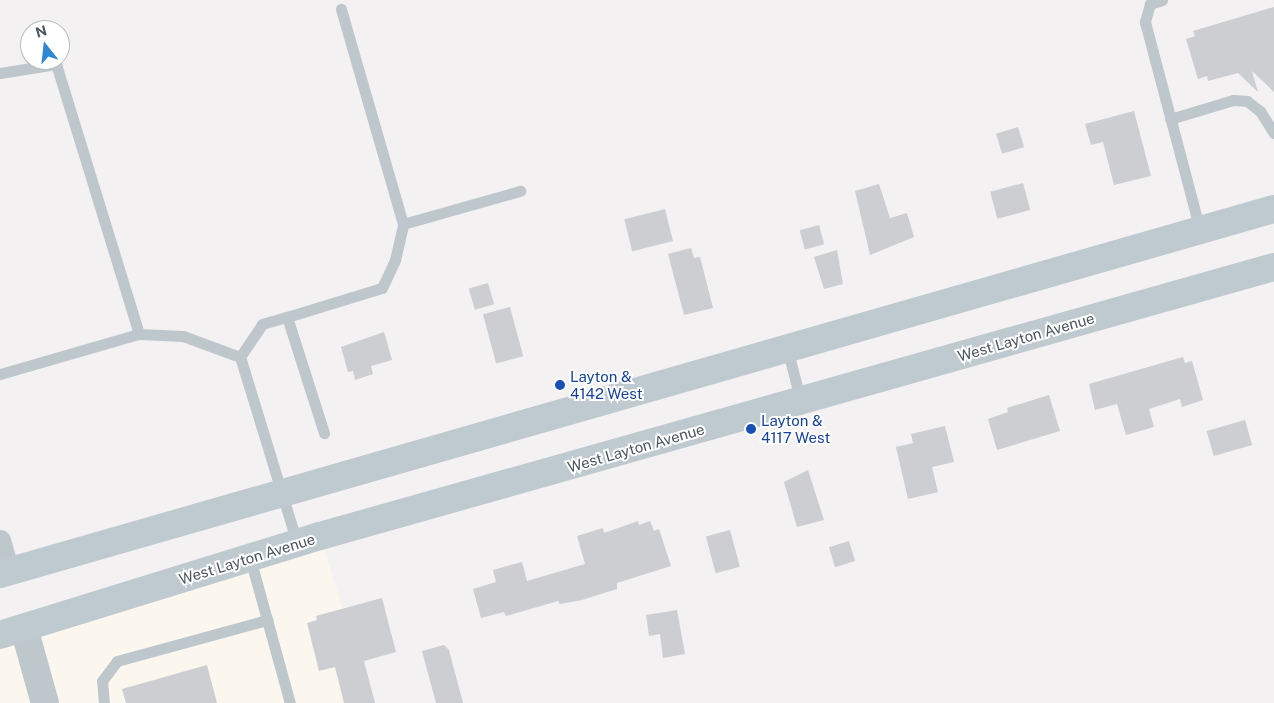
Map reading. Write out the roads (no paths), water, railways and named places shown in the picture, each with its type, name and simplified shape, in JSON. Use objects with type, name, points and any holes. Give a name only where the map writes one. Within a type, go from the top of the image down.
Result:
[{"type":"main road","points":[[5,573],[1274,208]]},
{"type":"main road","name":"West Layton Avenue","points":[[12,632],[297,543],[1274,267]]},
{"type":"street","points":[[0,540],[5,573]]},
{"type":"street","points":[[12,632],[45,703]]},
{"type":"lane","points":[[1162,0],[1150,4],[1145,22],[1200,230]]},
{"type":"lane","points":[[240,357],[262,324],[382,288],[395,260],[403,224],[341,9]]},
{"type":"lane","points":[[0,74],[56,64],[139,334]]},
{"type":"lane","points":[[1170,119],[1233,100],[1247,101],[1260,111],[1274,133]]},
{"type":"lane","points":[[403,224],[520,191]]},
{"type":"lane","points":[[287,318],[324,433]]},
{"type":"lane","points":[[0,374],[139,334],[183,336],[240,357]]},
{"type":"lane","points":[[787,348],[801,402]]},
{"type":"lane","points":[[240,357],[297,543]]},
{"type":"lane","points":[[250,558],[290,703]]},
{"type":"lane","points":[[104,703],[102,681],[116,661],[267,620]]},
{"type":"place","name":"Layton & 4142 West","points":[[560,385]]},
{"type":"place","name":"Layton & 4117 West","points":[[751,429]]}]
